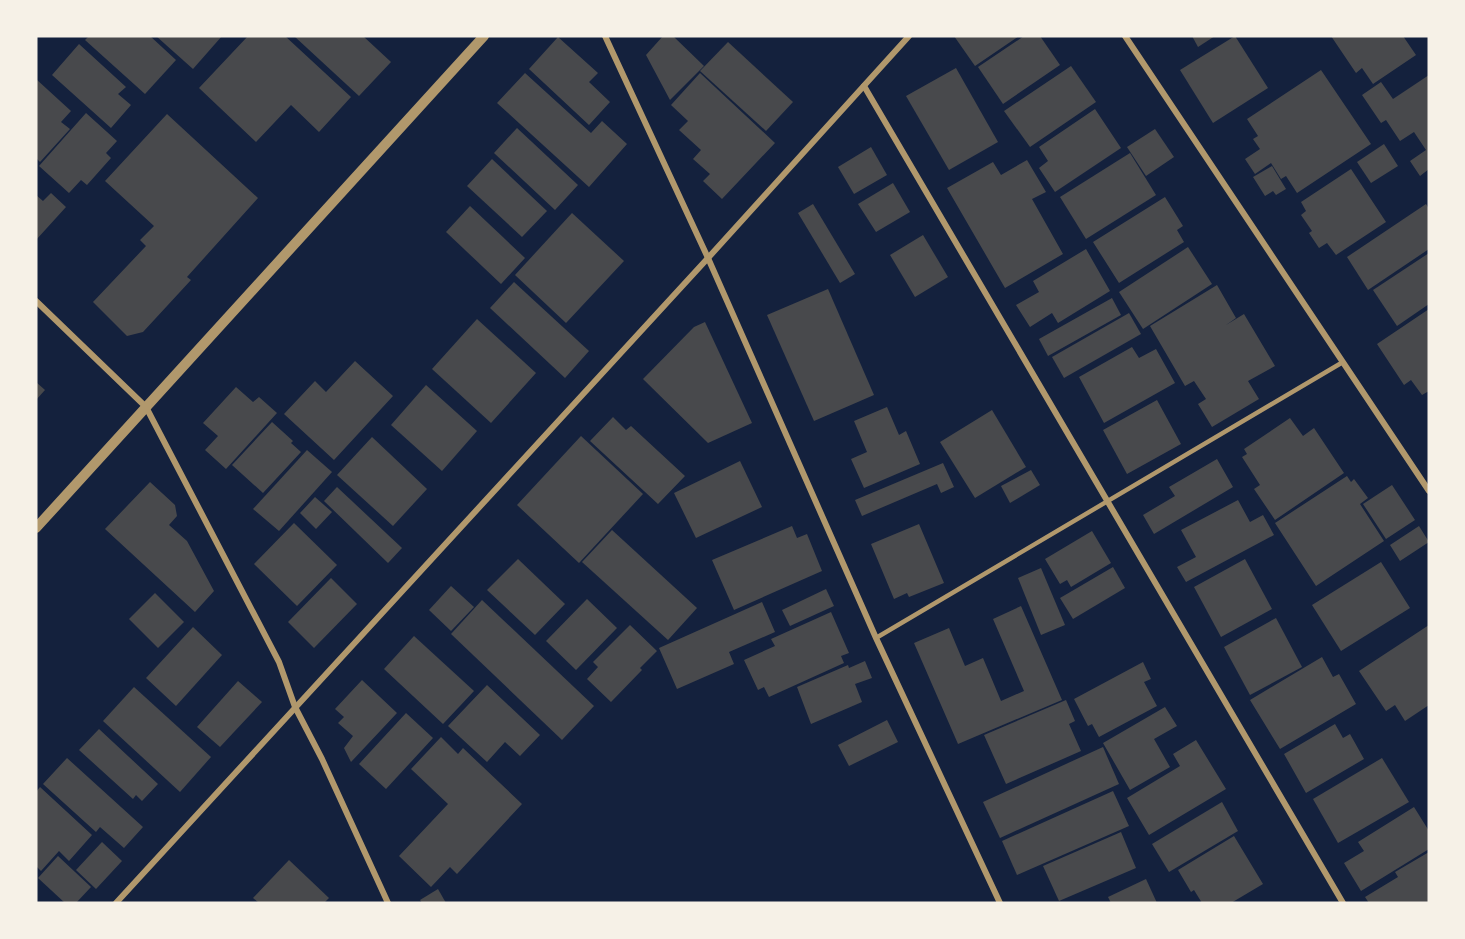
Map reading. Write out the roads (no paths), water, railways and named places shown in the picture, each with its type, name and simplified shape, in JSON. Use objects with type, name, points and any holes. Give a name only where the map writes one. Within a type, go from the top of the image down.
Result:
[{"type":"street","points":[[36,528],[484,36]]},
{"type":"street","points":[[606,36],[708,258],[876,638],[1000,903]]},
{"type":"street","points":[[117,903],[909,36]]},
{"type":"street","points":[[1125,36],[1429,491]]},
{"type":"street","points":[[864,86],[1343,903]]},
{"type":"street","points":[[36,301],[146,407],[279,662],[295,707],[327,769],[388,903]]},
{"type":"lane","points":[[876,638],[1343,362]]}]
